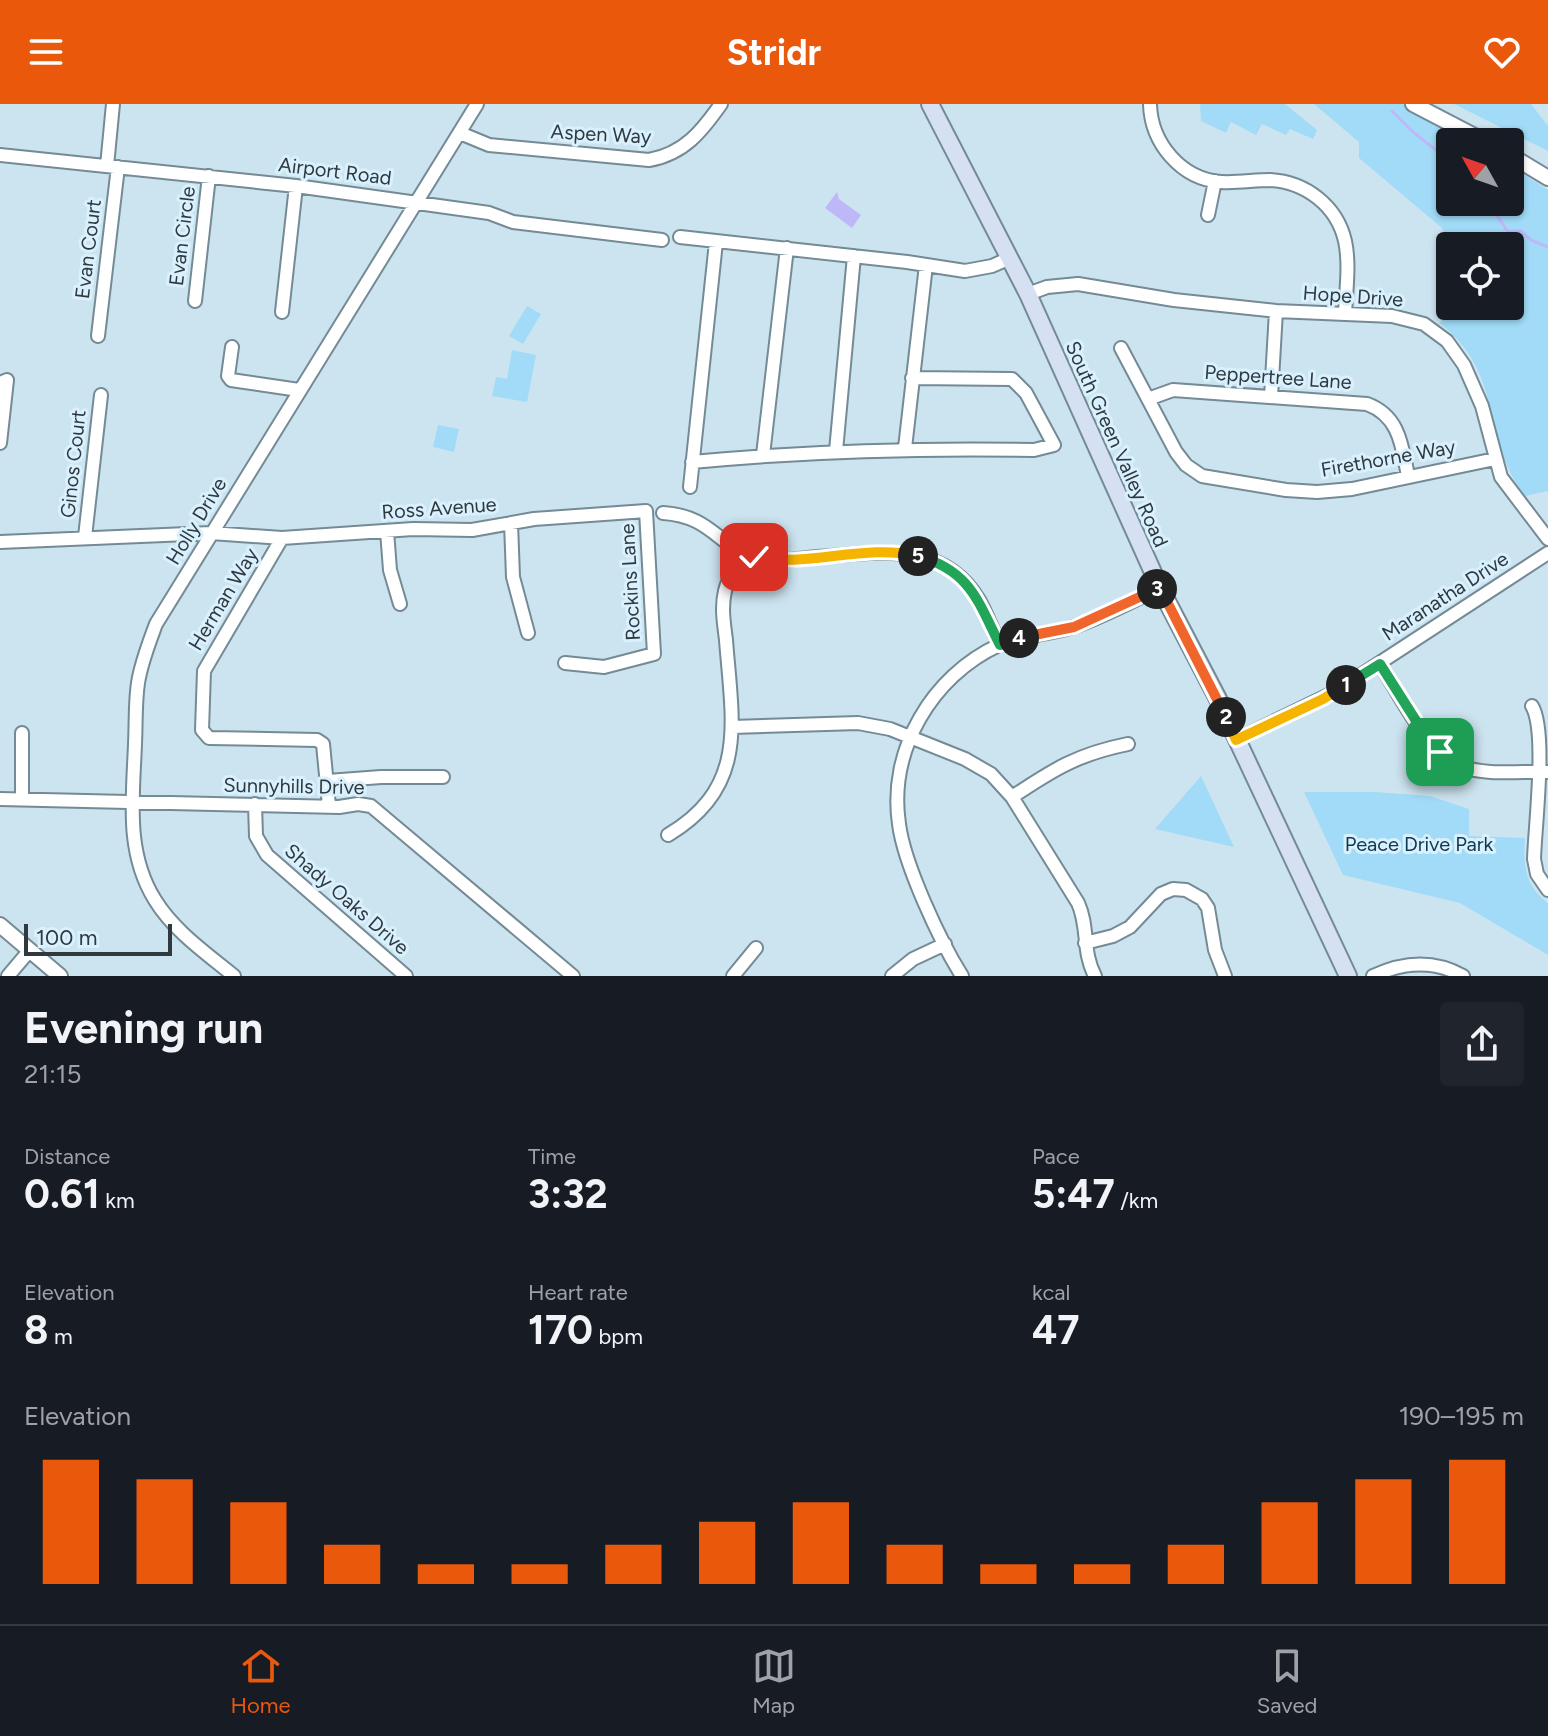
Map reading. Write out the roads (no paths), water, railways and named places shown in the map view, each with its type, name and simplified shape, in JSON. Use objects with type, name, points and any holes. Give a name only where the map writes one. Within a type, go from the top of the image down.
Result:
[{"type":"main road","name":"South Green Valley Road","points":[[930,104],[1028,294],[1160,588],[1348,976]]},
{"type":"street","name":"Evan Court","points":[[98,336],[113,167],[113,104]]},
{"type":"street","name":"Holly Drive","points":[[234,976],[178,928],[155,900],[141,872],[135,850],[133,802],[138,684],[145,654],[156,624],[477,104]]},
{"type":"street","name":"Aspen Way","points":[[460,133],[489,145],[649,160],[670,154],[687,144],[721,104]]},
{"type":"street","points":[[1150,104],[1153,126],[1168,154],[1185,169],[1215,181],[1288,183],[1320,199],[1337,221],[1345,241],[1345,314]]},
{"type":"street","points":[[1413,104],[1459,128]]},
{"type":"street","name":"Airport Road","points":[[0,155],[296,186],[489,213],[513,222],[662,240]]},
{"type":"street","points":[[1524,163],[1548,178]]},
{"type":"street","name":"Evan Circle","points":[[195,301],[209,176]]},
{"type":"street","points":[[1208,215],[1215,181]]},
{"type":"street","points":[[282,312],[296,186]]},
{"type":"street","points":[[680,237],[965,271],[992,266],[1010,258]]},
{"type":"street","points":[[690,487],[716,242]]},
{"type":"street","points":[[763,455],[787,248]]},
{"type":"street","points":[[836,451],[854,256]]},
{"type":"street","points":[[905,448],[926,265]]},
{"type":"street","name":"Hope Drive","points":[[1028,294],[1047,287],[1078,284],[1174,300],[1276,311],[1384,315],[1430,327],[1447,341],[1464,365],[1479,396],[1495,459],[1505,483],[1548,539]]},
{"type":"street","points":[[1271,397],[1276,311]]},
{"type":"street","points":[[232,347],[228,376],[231,380],[299,390]]},
{"type":"street","name":"Firethorne Way","points":[[1121,348],[1176,452],[1186,465],[1202,476],[1317,492],[1352,489],[1495,459]]},
{"type":"street","points":[[692,462],[836,451],[905,448],[1034,450],[1054,445],[1026,393],[1012,379],[912,378]]},
{"type":"street","points":[[0,443],[4,382]]},
{"type":"street","name":"Peppertree Lane","points":[[1148,399],[1173,390],[1357,402],[1375,407],[1396,428],[1408,476]]},
{"type":"street","name":"Ginos Court","points":[[85,537],[101,395]]},
{"type":"street","name":"Ross Avenue","points":[[282,538],[387,531],[472,530],[534,519],[646,511]]},
{"type":"street","name":"Rockins Lane","points":[[565,663],[604,667],[654,654],[646,511]]},
{"type":"street","points":[[663,513],[695,519],[743,552],[767,559],[895,552],[928,559],[950,571],[976,595],[1000,645]]},
{"type":"street","points":[[511,523],[513,577],[528,633]]},
{"type":"street","points":[[387,531],[390,570],[400,604]]},
{"type":"street","points":[[0,542],[211,533]]},
{"type":"street","name":"Herman Way","points":[[211,533],[282,538],[204,671],[202,730],[209,738],[317,740],[323,744],[329,806]]},
{"type":"street","points":[[668,835],[697,816],[718,789],[729,760],[732,727],[723,603],[728,582],[743,552]]},
{"type":"street","name":"Maranatha Drive","points":[[1236,740],[1323,699],[1548,553]]},
{"type":"street","points":[[962,976],[911,867],[900,833],[897,809],[899,777],[911,738],[929,702],[951,677],[972,660],[1000,645],[1025,636],[1074,627],[1160,588]]},
{"type":"street","points":[[1380,664],[1427,738],[1446,757],[1469,768],[1543,772]]},
{"type":"street","points":[[1532,706],[1538,716],[1543,772],[1534,859],[1537,874],[1548,890]]},
{"type":"street","points":[[732,727],[869,723],[965,759],[991,774],[1012,797],[1078,903],[1084,918],[1088,962],[1095,976]]},
{"type":"street","points":[[22,733],[22,799]]},
{"type":"street","points":[[1012,797],[1058,766],[1093,751],[1128,744]]},
{"type":"street","points":[[328,781],[443,777]]},
{"type":"street","name":"Sunnyhills Drive","points":[[0,799],[329,806],[358,804],[375,808],[573,976]]},
{"type":"street","name":"Shady Oaks Drive","points":[[255,804],[256,836],[267,855],[406,976]]},
{"type":"street","points":[[1085,943],[1113,936],[1130,927],[1161,894],[1173,889],[1186,890],[1202,899],[1208,908],[1215,950],[1225,976]]},
{"type":"street","points":[[0,925],[60,976]]},
{"type":"street","points":[[892,976],[913,959],[945,944]]},
{"type":"street","points":[[733,976],[756,948]]},
{"type":"street","points":[[8,976],[30,950]]},
{"type":"street","points":[[1373,976],[1396,967],[1420,963],[1443,967],[1463,976]]},
{"type":"waterway","points":[[1392,111],[1436,150]]},
{"type":"waterway","points":[[1497,216],[1508,232],[1521,231],[1531,240],[1548,247]]},
{"type":"park label","name":"Peace Drive Park","points":[[1419,844]]}]
